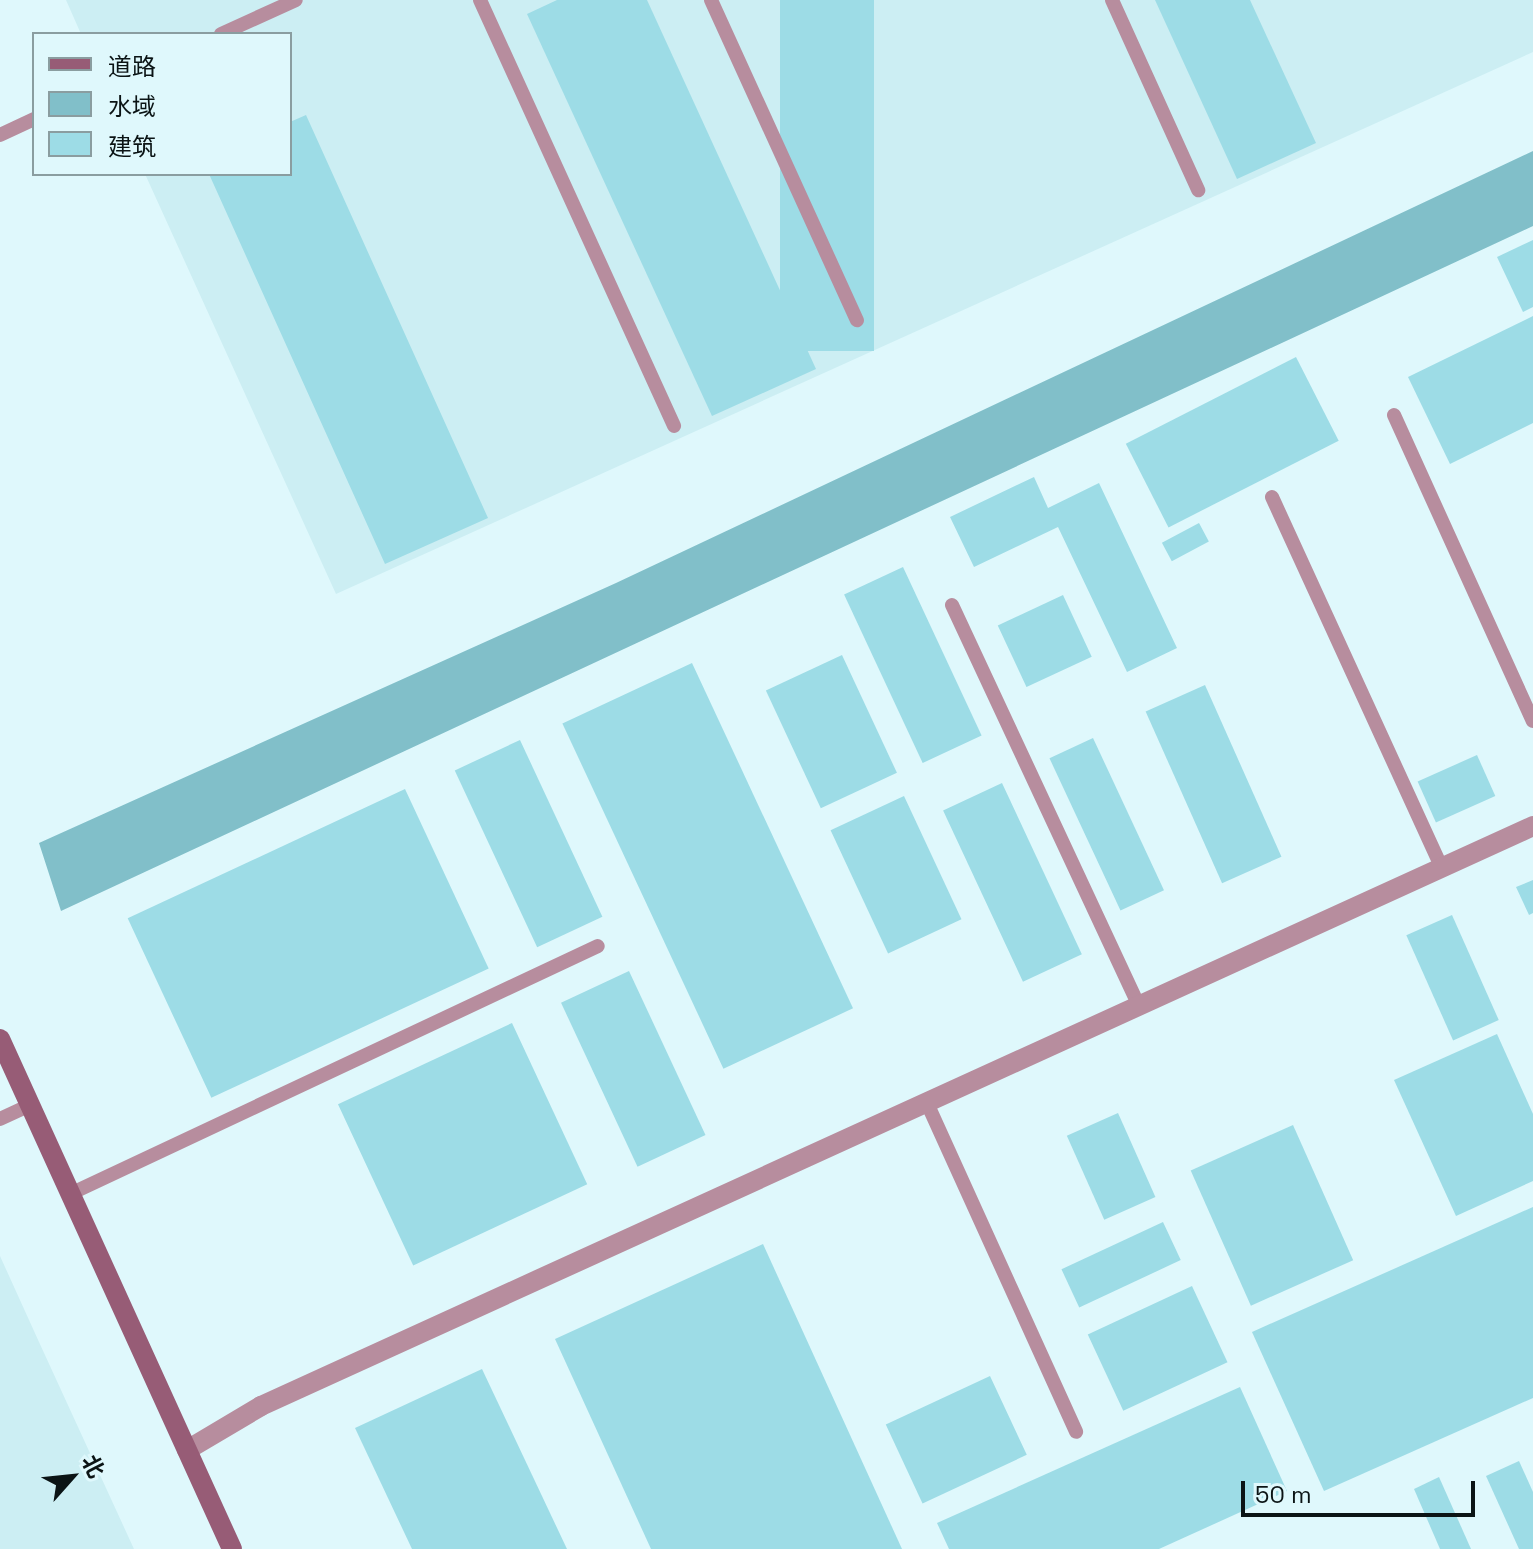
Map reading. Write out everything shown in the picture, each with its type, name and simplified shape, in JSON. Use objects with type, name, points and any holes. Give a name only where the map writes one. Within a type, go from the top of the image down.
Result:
[{"type":"street","points":[[187,1450],[261,1406],[1533,826]]},
{"type":"street","points":[[0,1039],[232,1549]]},
{"type":"lane","points":[[225,32],[296,0]]},
{"type":"lane","points":[[480,0],[674,426]]},
{"type":"lane","points":[[711,0],[857,320]]},
{"type":"lane","points":[[1112,0],[1198,190]]},
{"type":"lane","points":[[0,135],[32,120]]},
{"type":"lane","points":[[1394,415],[1533,721]]},
{"type":"lane","points":[[1272,497],[1442,868]]},
{"type":"lane","points":[[952,605],[1139,1006]]},
{"type":"lane","points":[[70,1194],[598,946]]},
{"type":"lane","points":[[927,1103],[1076,1432]]},
{"type":"lane","points":[[0,1119],[30,1105]]},
{"type":"shaded area","points":[[66,0],[1533,0],[1533,52],[336,594],[146,176],[292,176],[292,32],[80,32]]},
{"type":"shaded area","points":[[0,1256],[39,1342],[134,1549],[0,1549]]},
{"type":"water","points":[[1533,151],[1533,226],[61,911],[39,843],[616,583]]},
{"type":"building","points":[[557,0],[647,0],[816,369],[712,416],[527,14]]},
{"type":"building","points":[[780,0],[874,0],[874,351],[780,351]]},
{"type":"building","points":[[1155,0],[1250,0],[1316,143],[1237,179]]},
{"type":"building","points":[[306,115],[488,518],[385,564],[210,176],[292,176],[292,121]]},
{"type":"building","points":[[1533,240],[1533,307],[1523,312],[1497,257]]},
{"type":"building","points":[[1533,316],[1533,423],[1450,464],[1408,377]]},
{"type":"building","points":[[1296,357],[1339,441],[1168,527],[1126,444]]},
{"type":"building","points":[[1034,477],[1048,508],[1099,483],[1177,648],[1127,672],[1058,527],[974,567],[950,517]]},
{"type":"building","points":[[1199,523],[1209,542],[1172,561],[1162,543]]},
{"type":"building","points":[[903,567],[982,736],[923,763],[844,594]]},
{"type":"building","points":[[1063,595],[1092,657],[1026,687],[998,625]]},
{"type":"building","points":[[842,655],[897,773],[821,808],[766,690]]},
{"type":"building","points":[[692,663],[853,1008],[723,1069],[562,723]]},
{"type":"building","points":[[1205,685],[1281,857],[1222,883],[1146,711]]},
{"type":"building","points":[[1093,738],[1164,890],[1120,911],[1049,758]]},
{"type":"building","points":[[520,740],[602,917],[537,947],[455,770]]},
{"type":"building","points":[[1477,755],[1495,796],[1436,823],[1418,781]]},
{"type":"building","points":[[1002,783],[1082,954],[1023,982],[943,810]]},
{"type":"building","points":[[405,789],[489,968],[211,1098],[128,918]]},
{"type":"building","points":[[904,796],[961,919],[888,953],[831,830]]},
{"type":"building","points":[[1533,880],[1533,913],[1529,915],[1516,887]]},
{"type":"building","points":[[1452,915],[1499,1020],[1453,1040],[1406,935]]},
{"type":"building","points":[[629,971],[705,1135],[638,1167],[561,1003]]},
{"type":"building","points":[[512,1023],[587,1184],[413,1265],[338,1104]]},
{"type":"building","points":[[1497,1034],[1533,1114],[1533,1181],[1456,1216],[1394,1080]]},
{"type":"building","points":[[1118,1113],[1155,1197],[1104,1220],[1067,1136]]},
{"type":"building","points":[[1293,1125],[1353,1260],[1251,1306],[1191,1171]]},
{"type":"building","points":[[1533,1207],[1533,1398],[1324,1491],[1252,1332]]},
{"type":"building","points":[[1163,1222],[1181,1260],[1079,1307],[1061,1269]]},
{"type":"building","points":[[763,1244],[902,1549],[651,1549],[555,1339]]},
{"type":"building","points":[[1192,1286],[1227,1362],[1123,1411],[1088,1335]]},
{"type":"building","points":[[482,1369],[567,1549],[412,1549],[355,1428]]},
{"type":"building","points":[[990,1376],[1027,1455],[923,1503],[886,1425]]},
{"type":"building","points":[[1240,1387],[1287,1491],[1159,1549],[949,1549],[937,1523]]},
{"type":"building","points":[[1519,1461],[1533,1492],[1533,1549],[1519,1549],[1486,1476]]},
{"type":"building","points":[[1439,1477],[1471,1549],[1440,1549],[1414,1489]]}]
